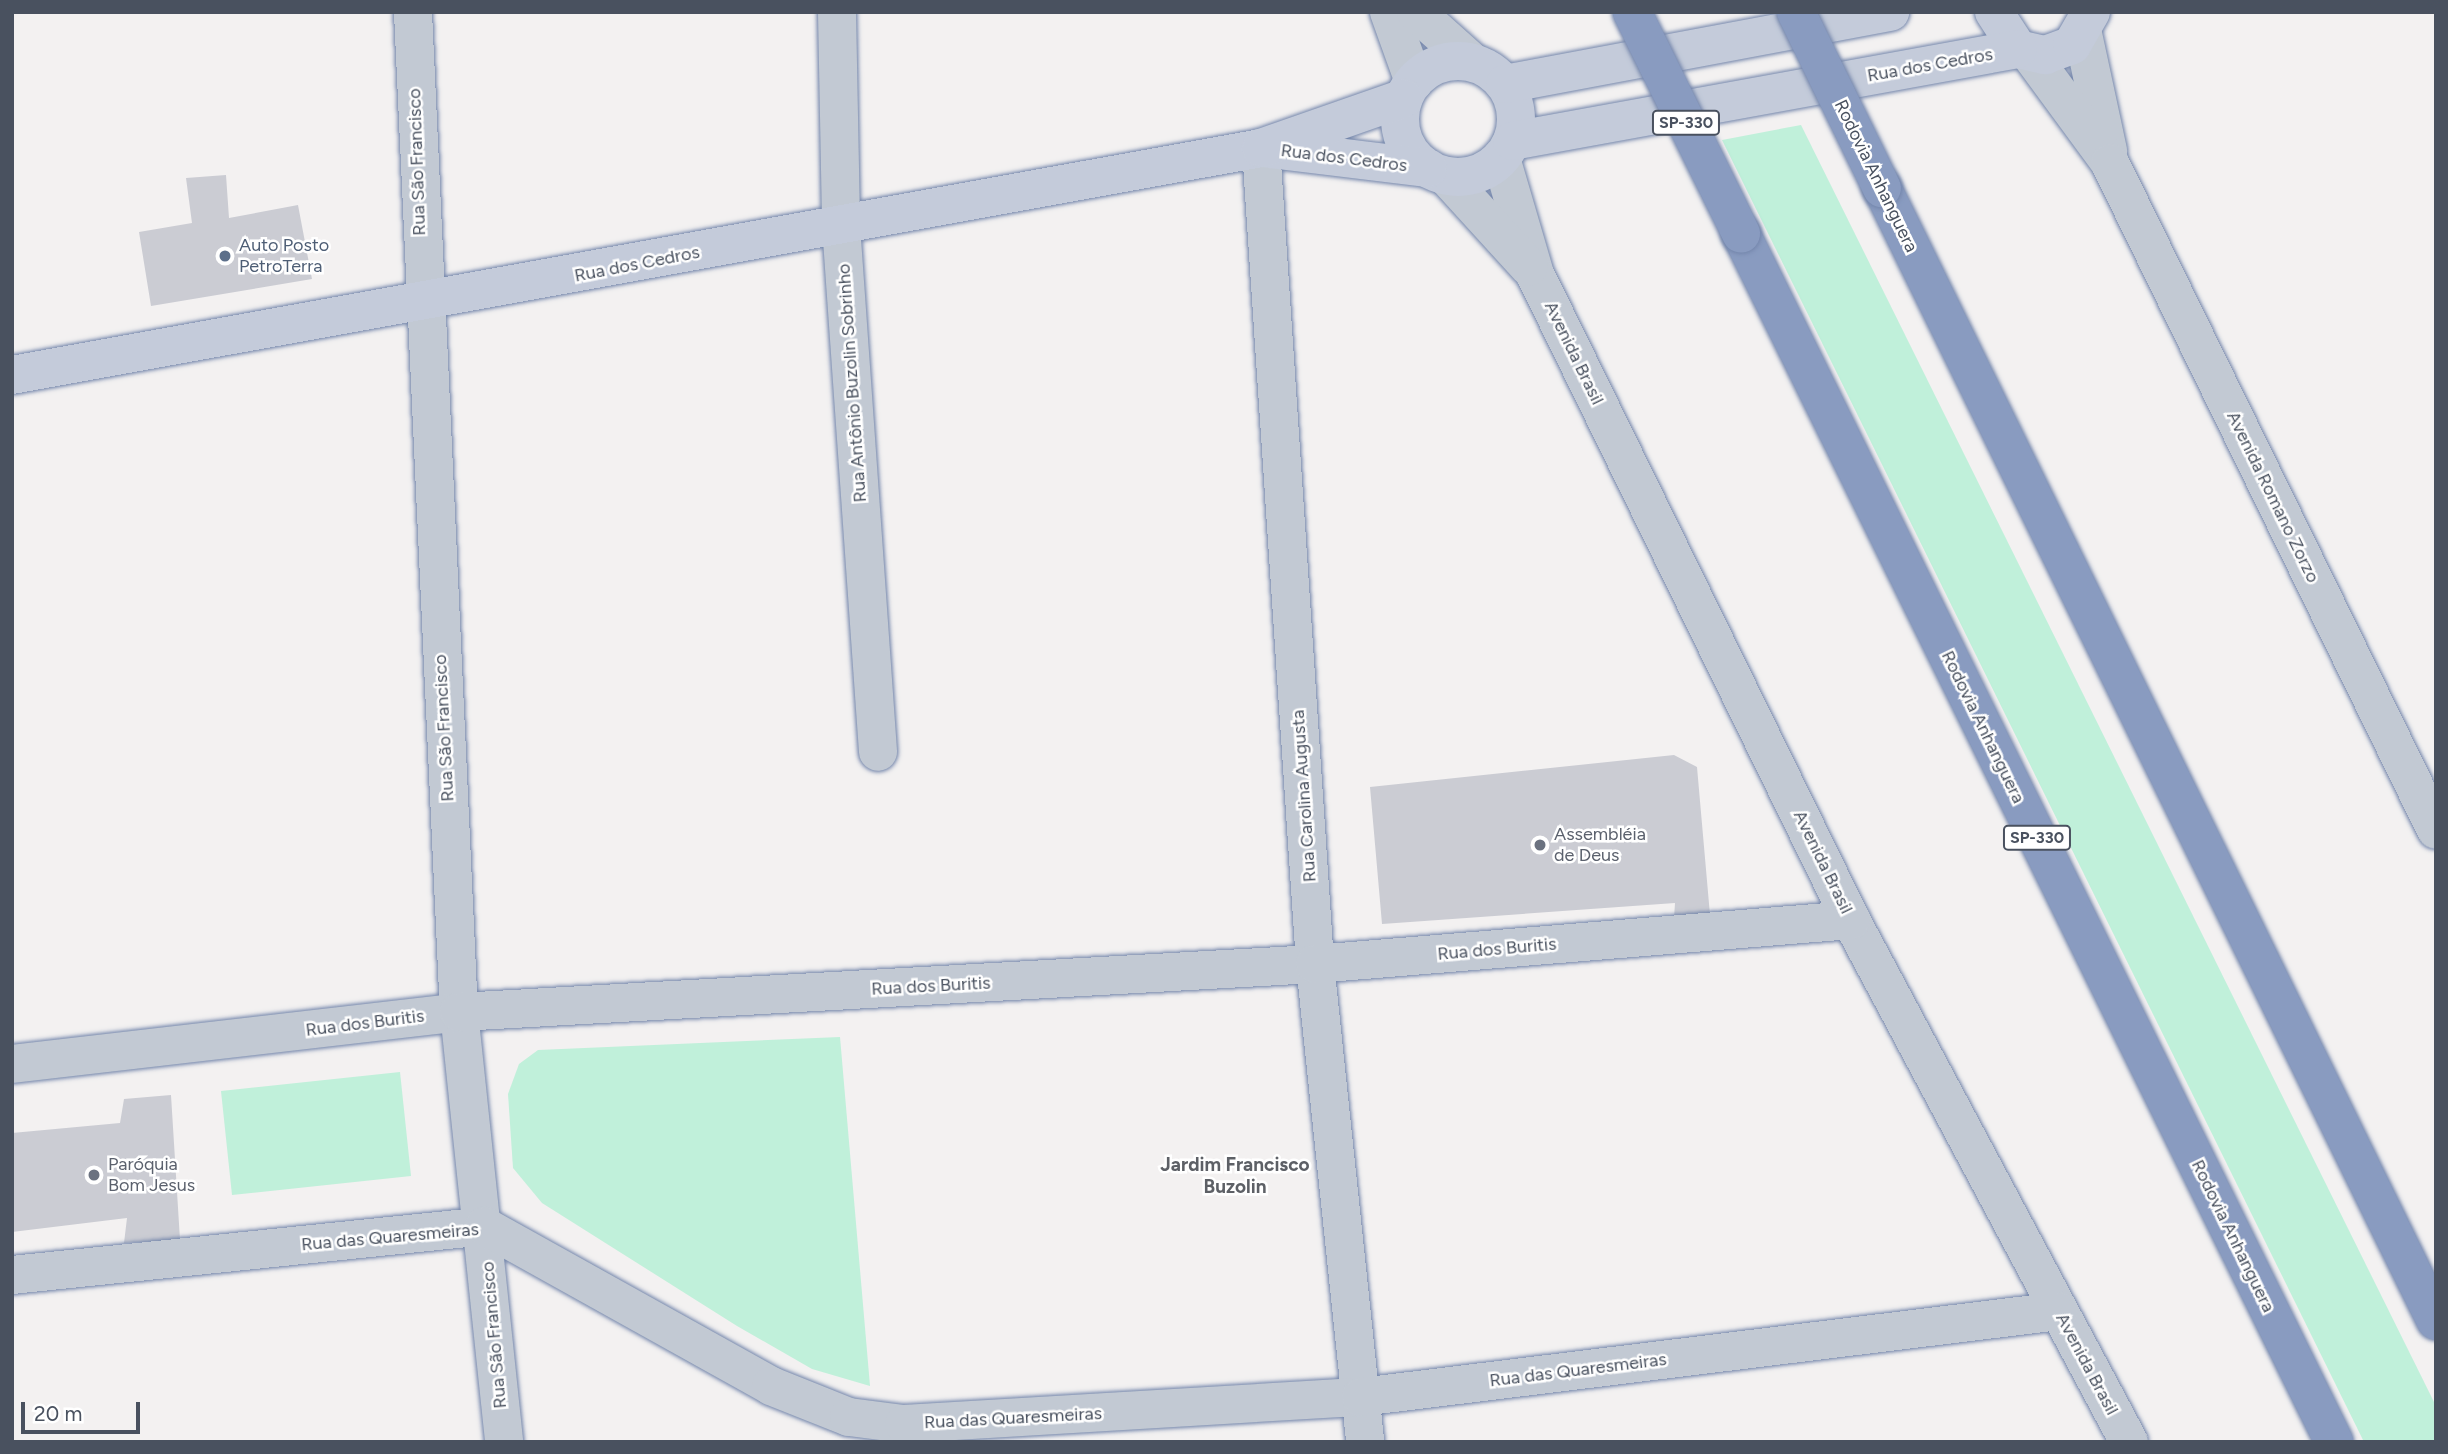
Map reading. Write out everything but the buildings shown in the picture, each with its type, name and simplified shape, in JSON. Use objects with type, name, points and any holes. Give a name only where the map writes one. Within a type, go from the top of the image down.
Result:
[{"type":"highway","name":"Rodovia Anhanguera","points":[[1632,12],[2334,1442]]},
{"type":"highway","name":"Rodovia Anhanguera","points":[[1796,12],[2436,1321]]},
{"type":"street","name":"Rua São Francisco","points":[[413,12],[422,305],[459,1012],[484,1226],[504,1442]]},
{"type":"street","name":"Rua Antônio Buzolin Sobrinho","points":[[837,12],[841,225],[878,752]]},
{"type":"street","points":[[1389,12],[1409,90],[1401,130],[1437,172],[1476,173],[1507,150],[1514,101],[1505,84],[1472,62],[1416,12]]},
{"type":"street","points":[[1505,84],[1890,12]]},
{"type":"street","points":[[1994,12],[2024,51]]},
{"type":"street","name":"Rua dos Cedros","points":[[1507,150],[2024,51],[2059,52],[2094,21]]},
{"type":"street","name":"Avenida Romano Zorzo","points":[[2094,21],[2110,163]]},
{"type":"street","name":"Avenida Romano Zorzo","points":[[2024,51],[2110,163],[2436,830]]},
{"type":"street","points":[[1409,90],[1440,64],[1472,62]]},
{"type":"street","name":"Rua dos Cedros","points":[[12,375],[422,305],[1261,148],[1409,90]]},
{"type":"street","name":"Rua dos Cedros","points":[[1261,148],[1437,172]]},
{"type":"street","name":"Rua Carolina Augusta","points":[[1261,148],[1315,964],[1365,1442]]},
{"type":"street","name":"Avenida Brasil","points":[[1507,150],[1535,274],[1851,920],[2129,1442]]},
{"type":"street","name":"Avenida Brasil","points":[[1437,172],[1535,274]]},
{"type":"street","name":"Rua dos Buritis","points":[[12,1064],[459,1012],[1315,964],[1851,920]]},
{"type":"street","name":"Rua das Quaresmeiras","points":[[12,1275],[484,1226],[771,1386],[849,1417],[904,1424],[1361,1397],[2059,1311]]},
{"type":"green space","points":[[1801,125],[2436,1406],[2436,1442],[2364,1442],[1722,140]]},
{"type":"green space","points":[[840,1037],[870,1386],[812,1369],[737,1326],[542,1203],[513,1168],[508,1094],[519,1064],[538,1050]]},
{"type":"green space","points":[[400,1072],[411,1176],[232,1195],[221,1091]]},
{"type":"place","name":"Auto Posto PetroTerra","points":[[225,256]]},
{"type":"place","name":"Assembléia de Deus","points":[[1540,845]]},
{"type":"place","name":"Paróquia Bom Jesus","points":[[94,1175]]},
{"type":"district","name":"Jardim Francisco Buzolin","points":[[1235,1176]]}]
